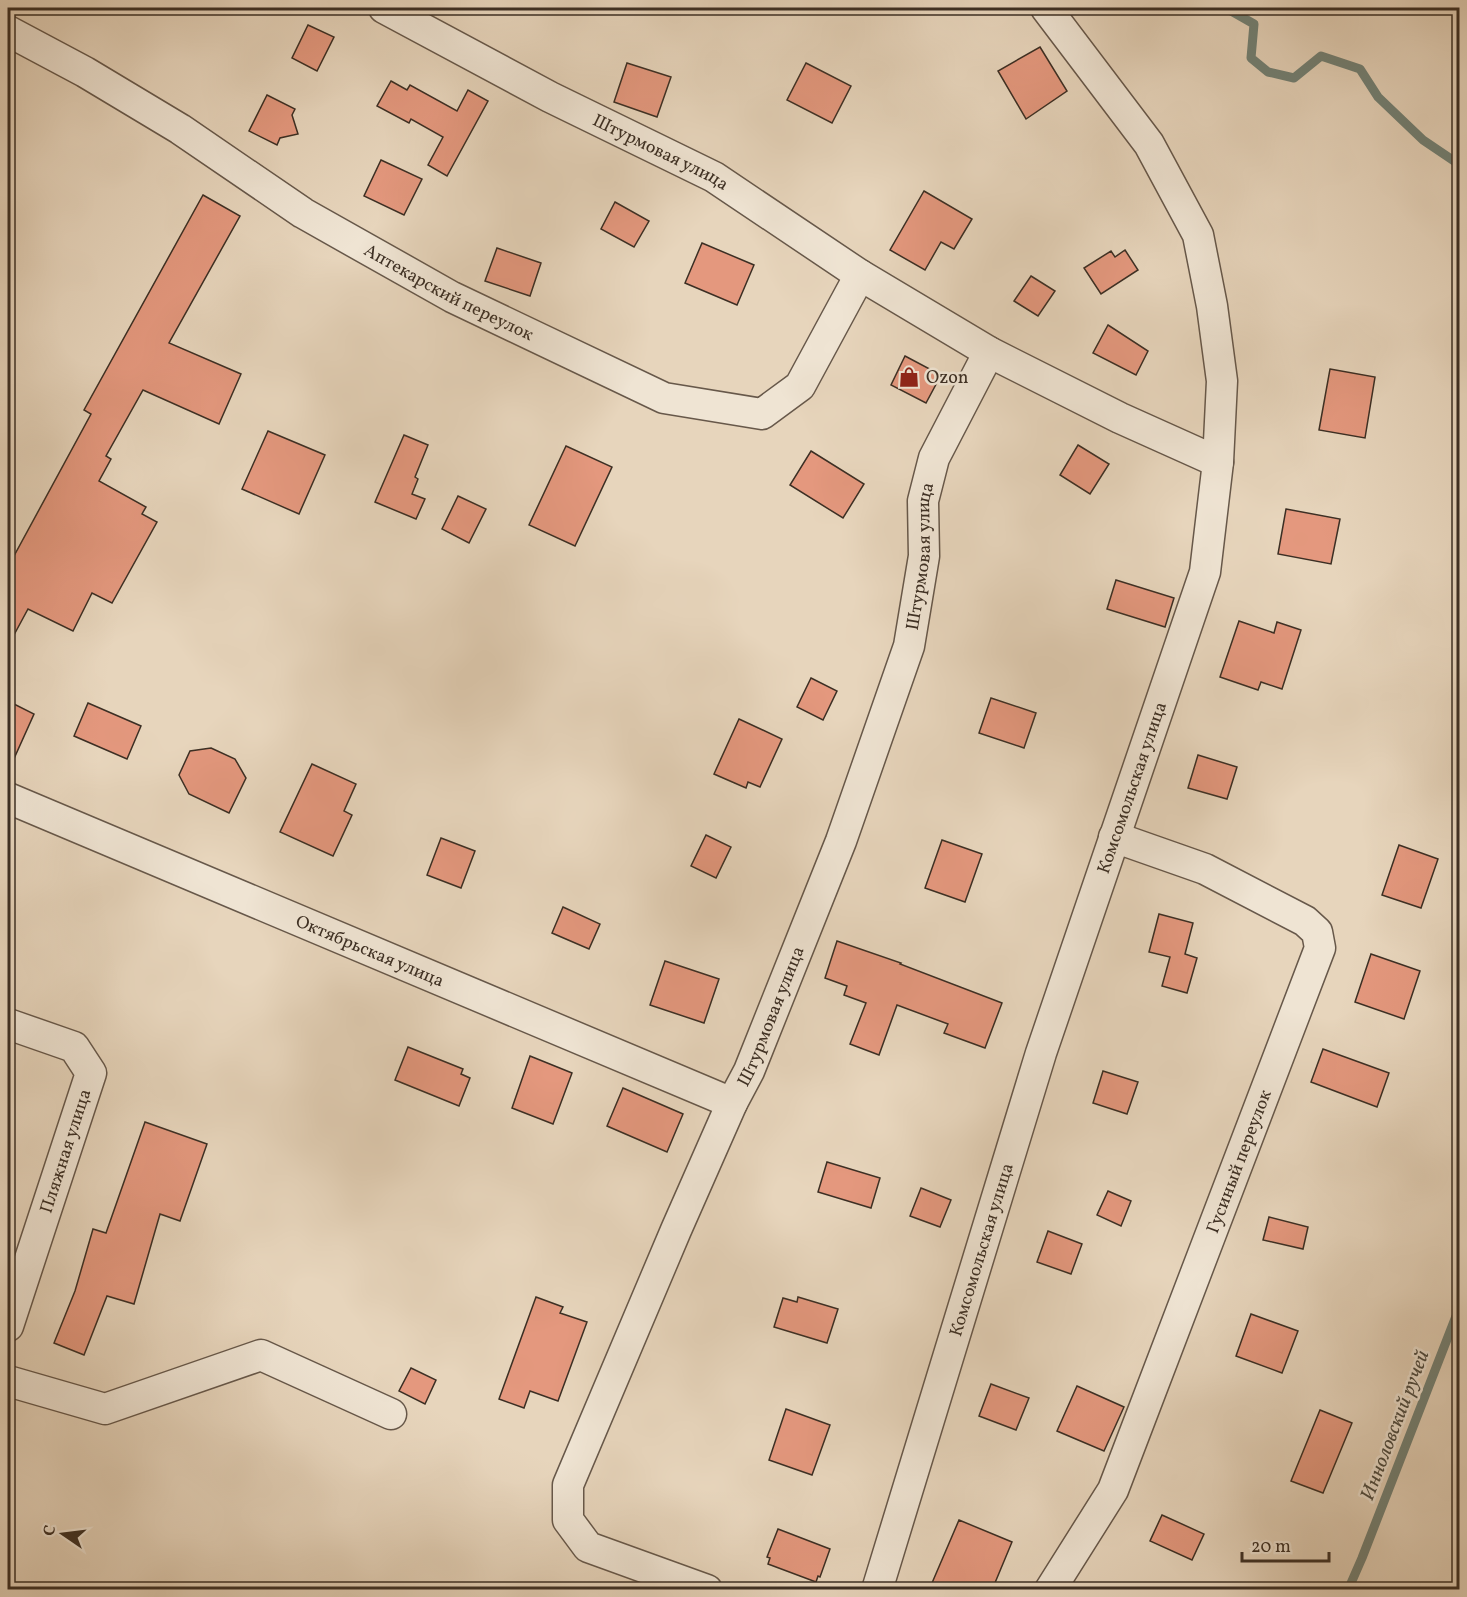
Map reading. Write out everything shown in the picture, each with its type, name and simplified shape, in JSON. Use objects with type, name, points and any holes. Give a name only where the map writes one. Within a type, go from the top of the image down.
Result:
[{"type":"street","name":"Штурмовая улица","points":[[384,8],[550,97],[714,177],[860,275],[989,352],[1120,418],[1218,462]]},
{"type":"street","name":"Комсомольская улица","points":[[877,1590],[1041,1053],[1205,572],[1218,462],[1222,381],[1212,306],[1198,235],[1149,144],[1046,8]]},
{"type":"street","name":"Аптекарский переулок","points":[[8,31],[85,72],[180,129],[303,213],[452,297],[664,398],[762,414],[800,386],[860,275]]},
{"type":"street","name":"Штурмовая улица","points":[[707,1590],[588,1547],[568,1520],[568,1485],[676,1230],[732,1103],[749,1071],[841,841],[909,646],[924,556],[922,501],[934,458],[989,352]]},
{"type":"street","name":"Октябрьская улица","points":[[8,798],[732,1103]]},
{"type":"street","name":"Гусиный переулок","points":[[1050,1590],[1113,1490],[1320,948],[1317,932],[1305,921],[1205,869],[1114,837]]},
{"type":"street","name":"Пляжная улица","points":[[8,1024],[74,1047],[91,1073],[8,1326]]},
{"type":"street","points":[[8,1381],[105,1409],[261,1355],[391,1414]]},
{"type":"building","points":[[308,25],[334,37],[317,71],[292,58]]},
{"type":"building","points":[[1040,47],[1067,91],[1026,119],[998,71]]},
{"type":"building","points":[[627,63],[671,77],[657,117],[614,102]]},
{"type":"building","points":[[806,63],[851,86],[832,123],[787,100]]},
{"type":"building","points":[[391,81],[407,90],[410,85],[457,111],[468,90],[488,101],[447,176],[428,165],[443,137],[411,119],[409,123],[377,106]]},
{"type":"building","points":[[267,95],[295,109],[292,115],[298,134],[280,138],[277,145],[249,131]]},
{"type":"building","points":[[381,160],[422,179],[404,215],[364,196]]},
{"type":"building","points":[[924,191],[972,219],[954,249],[941,242],[925,270],[890,250]]},
{"type":"building","points":[[203,195],[240,216],[169,343],[241,374],[219,424],[143,390],[106,456],[111,459],[99,481],[146,507],[142,514],[157,522],[112,603],[92,593],[73,631],[28,609],[8,646],[8,567],[91,414],[84,410]]},
{"type":"building","points":[[615,202],[649,221],[634,247],[601,229]]},
{"type":"building","points":[[702,243],[754,265],[737,305],[685,283]]},
{"type":"building","points":[[497,248],[541,263],[530,296],[485,281]]},
{"type":"building","points":[[1125,250],[1138,270],[1101,294],[1084,268],[1111,251],[1115,257]]},
{"type":"building","points":[[1031,276],[1055,291],[1038,316],[1014,301]]},
{"type":"building","points":[[1108,325],[1148,351],[1136,375],[1093,353]]},
{"type":"building","points":[[905,356],[941,375],[926,403],[891,385]]},
{"type":"building","points":[[1330,369],[1375,377],[1365,438],[1319,430]]},
{"type":"building","points":[[268,431],[325,455],[299,514],[242,489]]},
{"type":"building","points":[[404,435],[428,445],[415,477],[418,479],[412,494],[425,499],[416,519],[375,502]]},
{"type":"building","points":[[1078,445],[1109,464],[1090,494],[1060,475]]},
{"type":"building","points":[[566,446],[612,467],[575,546],[529,525]]},
{"type":"building","points":[[811,451],[864,484],[843,518],[790,485]]},
{"type":"building","points":[[458,496],[486,509],[469,543],[442,529]]},
{"type":"building","points":[[1286,509],[1340,519],[1331,564],[1278,554]]},
{"type":"building","points":[[1116,580],[1174,598],[1165,627],[1107,609]]},
{"type":"building","points":[[1239,621],[1274,633],[1277,622],[1301,630],[1282,689],[1261,682],[1258,690],[1220,677]]},
{"type":"building","points":[[811,678],[837,691],[823,720],[797,707]]},
{"type":"building","points":[[991,698],[1036,713],[1024,748],[979,733]]},
{"type":"building","points":[[8,701],[34,714],[8,772]]},
{"type":"building","points":[[88,703],[141,726],[127,759],[74,736]]},
{"type":"building","points":[[739,719],[782,739],[760,787],[748,782],[746,788],[714,774]]},
{"type":"building","points":[[211,748],[235,759],[246,778],[229,813],[189,794],[179,775],[190,751]]},
{"type":"building","points":[[1198,755],[1237,767],[1227,799],[1188,788]]},
{"type":"building","points":[[312,764],[356,784],[344,811],[352,815],[333,856],[280,832]]},
{"type":"building","points":[[706,835],[731,847],[716,878],[691,866]]},
{"type":"building","points":[[441,838],[475,851],[461,888],[427,875]]},
{"type":"building","points":[[942,840],[982,854],[965,902],[925,888]]},
{"type":"building","points":[[1399,845],[1438,859],[1421,908],[1382,895]]},
{"type":"building","points":[[563,907],[600,924],[589,949],[552,933]]},
{"type":"building","points":[[1159,914],[1193,923],[1185,954],[1197,958],[1187,993],[1162,986],[1170,957],[1149,952]]},
{"type":"building","points":[[837,941],[901,963],[1002,1003],[985,1048],[944,1033],[948,1024],[897,1005],[879,1055],[850,1044],[866,1003],[844,995],[847,986],[825,978]]},
{"type":"building","points":[[1371,954],[1420,971],[1404,1019],[1355,1002]]},
{"type":"building","points":[[665,961],[719,979],[704,1023],[650,1005]]},
{"type":"building","points":[[408,1047],[463,1069],[461,1074],[470,1078],[459,1106],[395,1080]]},
{"type":"building","points":[[1323,1049],[1389,1073],[1377,1107],[1311,1082]]},
{"type":"building","points":[[530,1056],[572,1073],[553,1124],[512,1108]]},
{"type":"building","points":[[1103,1071],[1138,1082],[1127,1114],[1093,1103]]},
{"type":"building","points":[[623,1088],[683,1114],[667,1152],[607,1126]]},
{"type":"building","points":[[145,1122],[207,1144],[180,1221],[160,1214],[134,1304],[107,1296],[84,1355],[54,1343],[75,1291],[93,1229],[106,1233]]},
{"type":"building","points":[[827,1162],[880,1178],[871,1208],[818,1192]]},
{"type":"building","points":[[921,1188],[951,1200],[940,1227],[910,1216]]},
{"type":"building","points":[[1108,1191],[1131,1201],[1121,1226],[1097,1215]]},
{"type":"building","points":[[1269,1217],[1308,1227],[1303,1249],[1263,1240]]},
{"type":"building","points":[[1048,1231],[1082,1244],[1071,1274],[1037,1262]]},
{"type":"building","points":[[536,1297],[563,1307],[560,1313],[587,1322],[558,1401],[530,1391],[524,1408],[499,1399]]},
{"type":"building","points":[[798,1297],[838,1309],[827,1343],[774,1327],[783,1298],[797,1302]]},
{"type":"building","points":[[1251,1314],[1298,1331],[1282,1373],[1236,1356]]},
{"type":"building","points":[[411,1368],[436,1380],[425,1404],[399,1391]]},
{"type":"building","points":[[991,1384],[1029,1398],[1016,1430],[979,1416]]},
{"type":"building","points":[[1077,1386],[1124,1407],[1104,1451],[1057,1431]]},
{"type":"building","points":[[786,1409],[830,1425],[812,1475],[769,1460]]},
{"type":"building","points":[[1320,1410],[1352,1423],[1323,1493],[1291,1481]]},
{"type":"building","points":[[1162,1515],[1204,1534],[1192,1560],[1150,1541]]},
{"type":"building","points":[[959,1520],[1012,1542],[992,1590],[929,1590]]},
{"type":"building","points":[[778,1529],[830,1549],[816,1582],[768,1564],[770,1558],[767,1557]]},
{"type":"waterway","name":"Инноловский ручей","points":[[1226,8],[1254,24],[1251,58],[1268,72],[1294,78],[1321,56],[1360,69],[1378,97],[1423,140],[1460,165]]},
{"type":"waterway","name":"Инноловский ручей","points":[[1348,1590],[1460,1306]]},
{"type":"place","name":"Ozon","points":[[909,377]]}]
